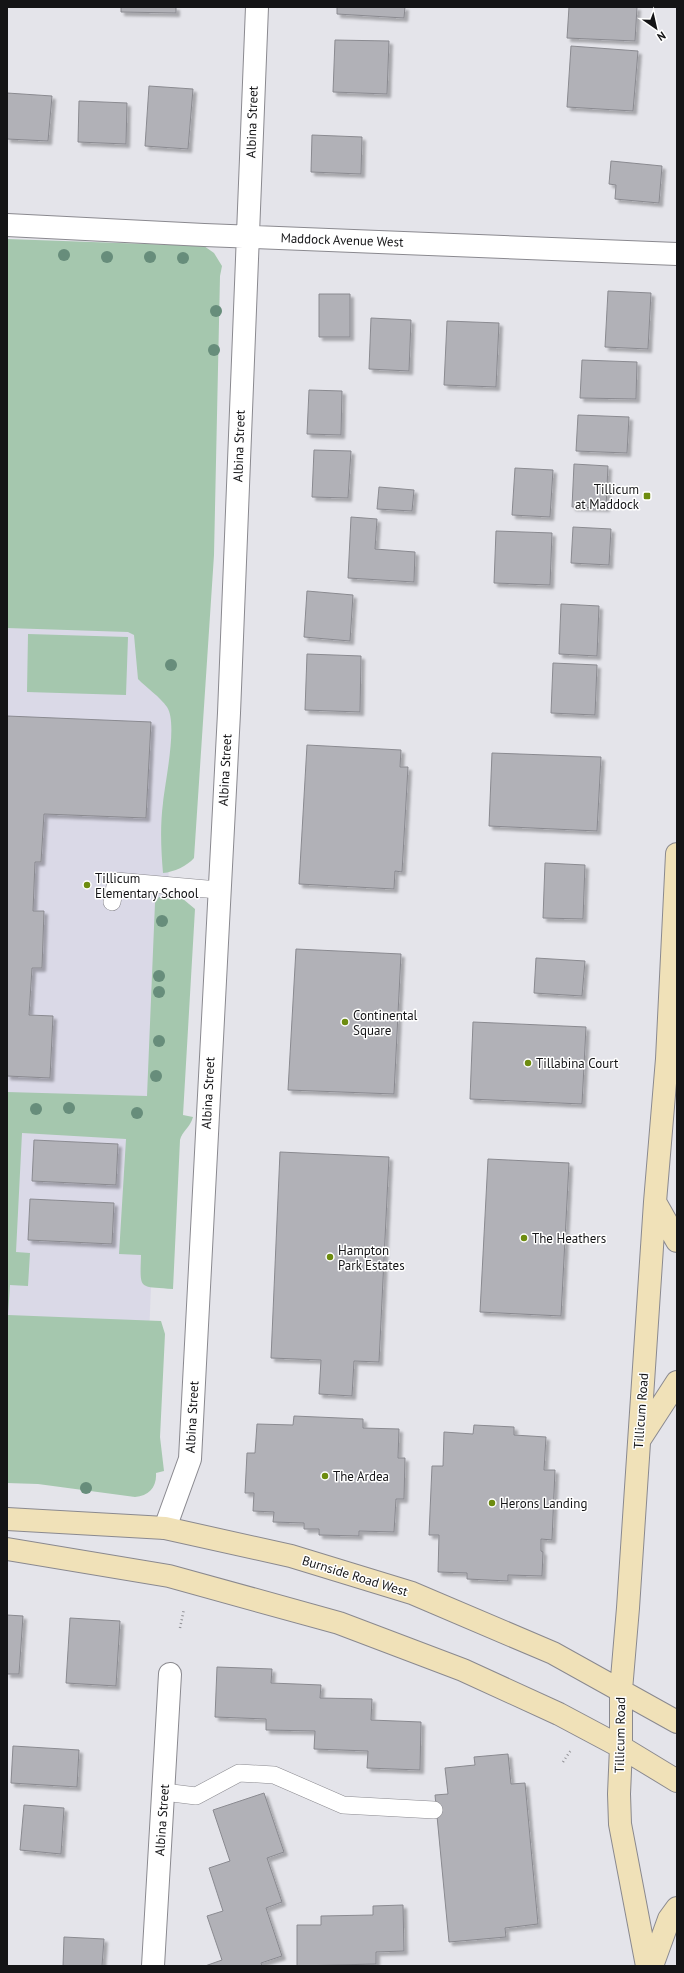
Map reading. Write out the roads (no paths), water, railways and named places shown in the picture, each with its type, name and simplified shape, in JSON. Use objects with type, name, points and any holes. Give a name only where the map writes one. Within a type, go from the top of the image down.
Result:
[{"type":"main road","name":"Tillicum Road","points":[[647,1966],[620,1824],[619,1794],[621,1690],[640,1440],[655,1202],[667,1059],[677,854]]},
{"type":"main road","points":[[655,1202],[677,1240]]},
{"type":"main road","points":[[640,1440],[677,1382]]},
{"type":"main road","name":"Burnside Road West","points":[[7,1519],[165,1528],[291,1556],[412,1593],[553,1653],[677,1722]]},
{"type":"main road","points":[[7,1549],[169,1576],[339,1623],[463,1670],[559,1714],[621,1747],[677,1781]]},
{"type":"main road","points":[[652,1966],[669,1919],[677,1908]]},
{"type":"street","name":"Albina Street","points":[[165,1528],[190,1459],[218,890],[229,705],[257,7]]},
{"type":"street","name":"Maddock Avenue West","points":[[7,225],[677,254]]},
{"type":"street","name":"Albina Street","points":[[153,1966],[170,1674]]},
{"type":"lane","points":[[112,902],[116,881],[218,890]]},
{"type":"lane","points":[[164,1792],[196,1796],[239,1773],[274,1775],[342,1804],[434,1810]]},
{"type":"place","name":"Tillicum at Maddock","points":[[647,496]]},
{"type":"place","name":"Tillicum Elementary School","points":[[87,885]]},
{"type":"place","name":"Continental Square","points":[[345,1022]]},
{"type":"place","name":"Tillabina Court","points":[[528,1063]]},
{"type":"place","name":"The Heathers","points":[[524,1238]]},
{"type":"place","name":"Hampton Park Estates","points":[[330,1257]]},
{"type":"place","name":"The Ardea","points":[[325,1476]]},
{"type":"place","name":"Herons Landing","points":[[492,1503]]}]
